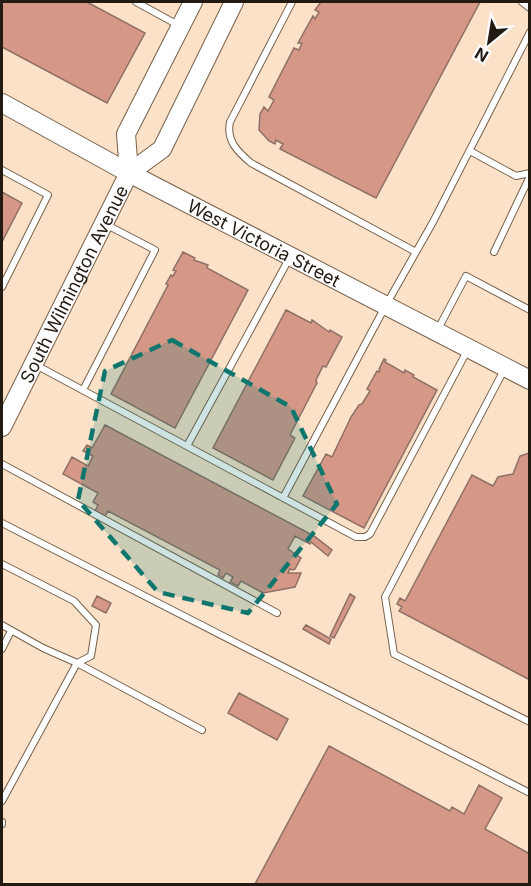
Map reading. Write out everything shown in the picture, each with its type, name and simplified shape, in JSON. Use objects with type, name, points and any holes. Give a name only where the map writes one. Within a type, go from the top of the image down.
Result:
[{"type":"main road","name":"South Wilmington Avenue","points":[[129,173],[126,134],[193,2]]},
{"type":"main road","name":"South Wilmington Avenue","points":[[2,427],[129,173],[162,149],[234,2]]},
{"type":"main road","name":"West Victoria Street","points":[[2,103],[129,173],[530,380]]},
{"type":"lane","points":[[136,2],[180,26]]},
{"type":"lane","points":[[292,2],[230,122],[228,131],[236,150],[251,163],[416,252]]},
{"type":"lane","points":[[522,2],[530,8]]},
{"type":"lane","points":[[283,498],[470,151],[530,32]]},
{"type":"lane","points":[[470,151],[516,176],[530,175],[494,252]]},
{"type":"lane","points":[[2,170],[48,195],[2,287]]},
{"type":"lane","points":[[83,390],[155,250],[104,223]]},
{"type":"lane","points":[[187,446],[290,256]]},
{"type":"lane","points":[[436,332],[466,276],[530,310]]},
{"type":"lane","points":[[33,364],[356,537],[365,537],[370,534],[469,348]]},
{"type":"lane","points":[[506,367],[385,597],[394,654],[530,722]]},
{"type":"lane","points":[[2,464],[277,613]]},
{"type":"lane","points":[[2,523],[530,793]]},
{"type":"lane","points":[[2,564],[74,601],[96,625],[91,656],[77,663],[2,801]]},
{"type":"lane","points":[[2,625],[202,730]]},
{"type":"lane","points":[[2,649],[11,631]]},
{"type":"highlighted area","points":[[172,340],[291,407],[337,504],[248,613],[158,592],[78,500],[105,371]]},
{"type":"building","points":[[2,2],[87,2],[145,33],[107,103],[2,47]]},
{"type":"building","points":[[321,2],[480,2],[376,198],[280,149],[283,144],[276,140],[275,144],[269,141],[259,130],[260,114],[264,107],[268,111],[274,100],[269,97],[294,48],[299,50],[302,43],[298,43],[313,16],[315,19],[319,12],[315,10]]},
{"type":"building","points":[[2,192],[22,203],[2,242]]},
{"type":"building","points":[[183,252],[248,290],[175,428],[111,394],[168,285],[166,284],[176,271],[173,270]]},
{"type":"building","points":[[286,310],[311,323],[312,320],[329,332],[330,330],[342,337],[326,367],[323,366],[316,380],[317,383],[290,435],[295,438],[273,480],[213,448]]},
{"type":"building","points":[[384,359],[385,362],[404,373],[405,370],[437,390],[364,528],[303,496],[326,454],[332,457],[351,417],[370,391],[367,389],[377,371],[379,372]]},
{"type":"building","points":[[105,425],[314,536],[332,550],[328,556],[311,542],[310,544],[295,536],[288,549],[301,558],[295,569],[290,569],[288,573],[301,573],[295,587],[263,593],[241,581],[238,586],[230,582],[233,577],[226,573],[223,578],[218,575],[220,570],[108,511],[105,516],[95,511],[98,505],[93,502],[98,493],[63,474],[72,457],[88,466],[93,456],[83,451],[87,445],[92,448]]},
{"type":"building","points":[[530,453],[530,680],[399,611],[402,607],[397,604],[400,598],[405,601],[472,475],[493,486],[498,477],[513,474],[520,456]]},
{"type":"building","points":[[350,594],[355,597],[334,638],[330,636]]},
{"type":"building","points":[[97,596],[111,603],[106,613],[92,606]]},
{"type":"building","points":[[306,625],[331,639],[329,644],[303,629]]},
{"type":"building","points":[[239,693],[288,719],[277,740],[228,713]]},
{"type":"building","points":[[329,746],[450,811],[452,807],[464,814],[479,785],[502,798],[485,829],[530,854],[530,884],[255,884]]}]
